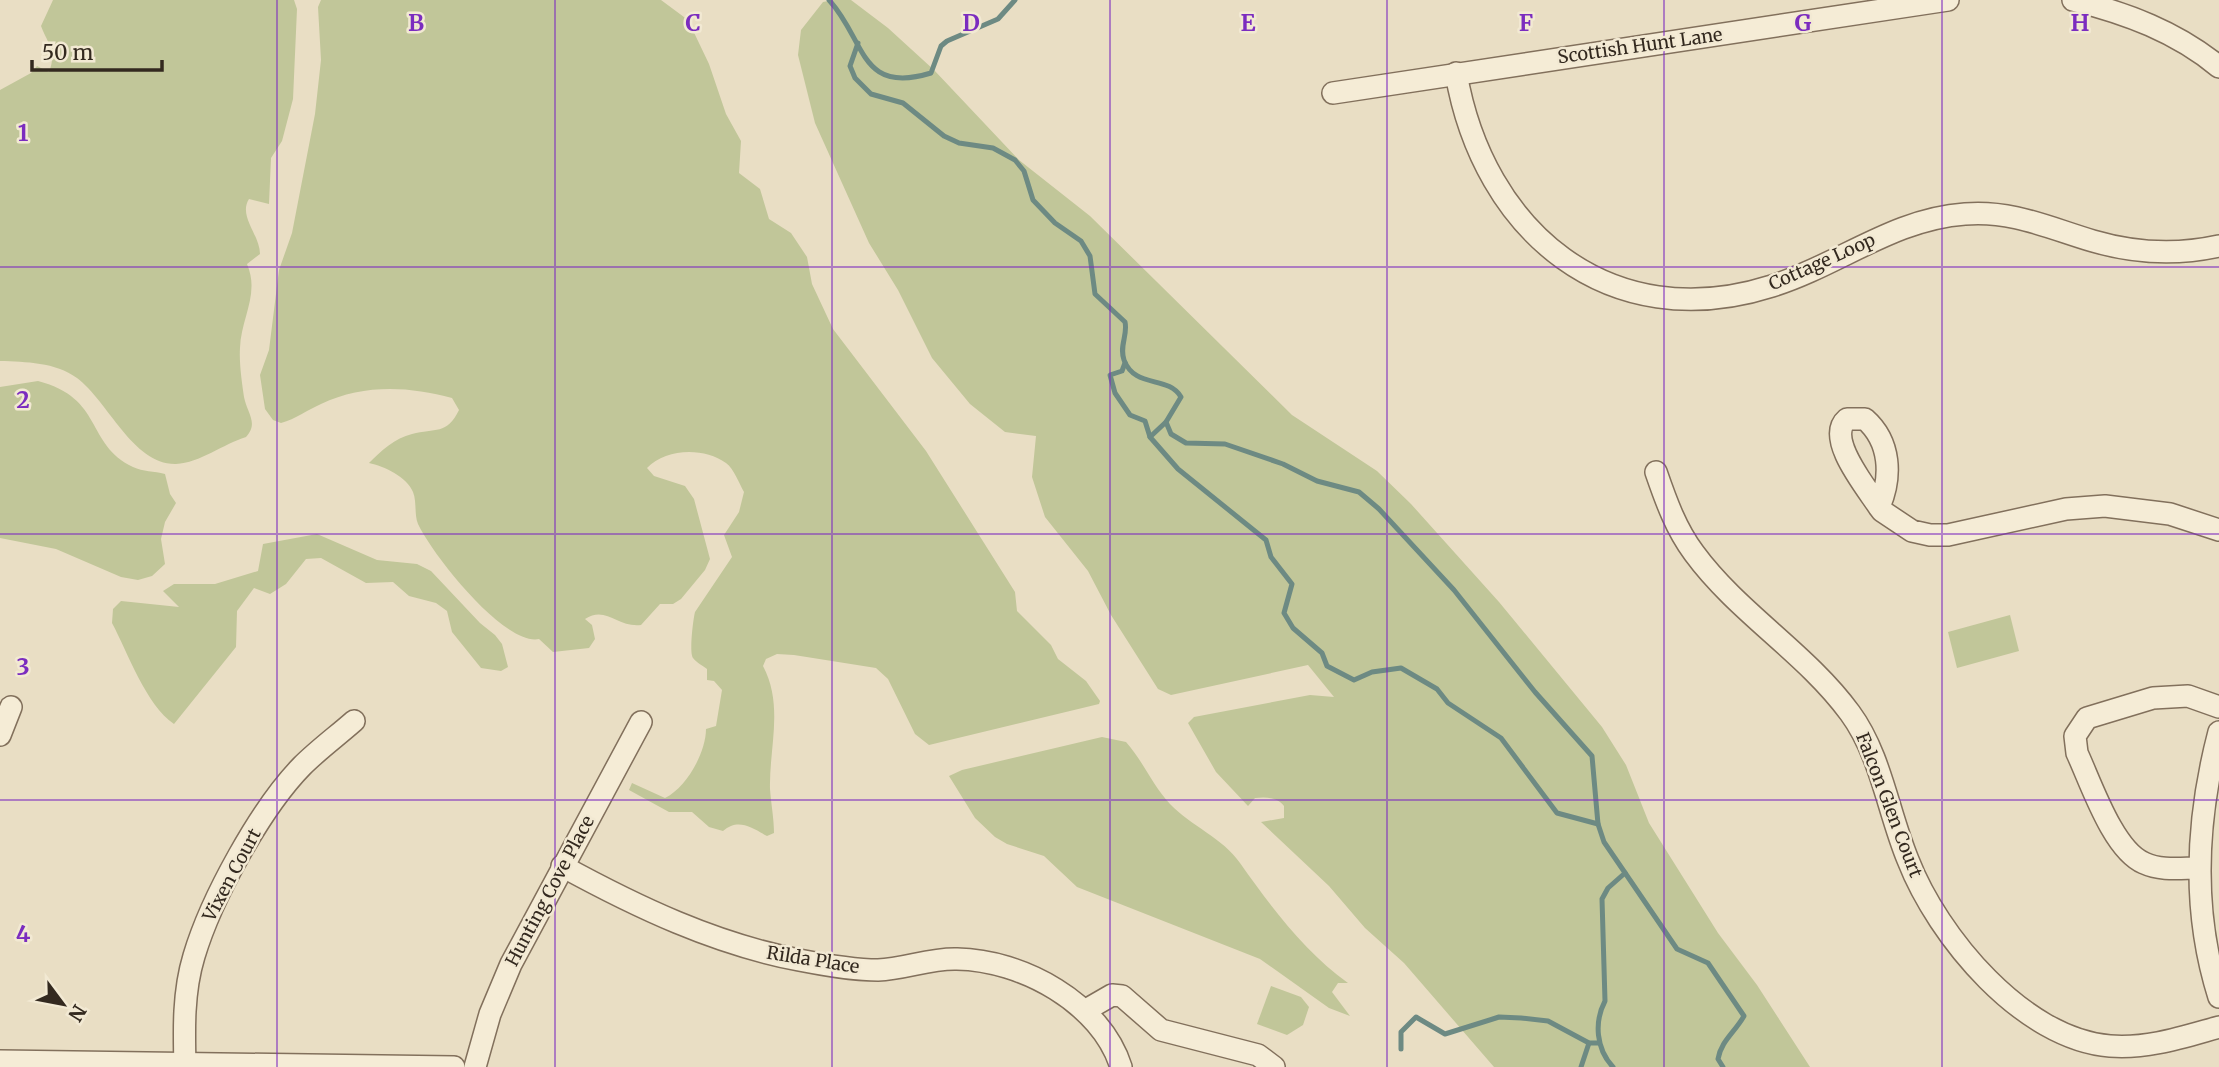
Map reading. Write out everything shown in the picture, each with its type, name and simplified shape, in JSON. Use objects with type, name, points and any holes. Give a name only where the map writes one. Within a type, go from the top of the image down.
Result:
[{"type":"street","name":"Scottish Hunt Lane","points":[[1333,93],[1456,72],[1948,0]]},
{"type":"street","points":[[2073,0],[2144,22],[2179,39],[2219,66]]},
{"type":"street","name":"Cottage Loop","points":[[1456,72],[1471,135],[1485,166],[1502,196],[1528,227],[1552,250],[1578,268],[1606,282],[1661,298],[1706,300],[1747,293],[1806,273],[1900,228],[1964,214],[2020,217],[2121,248],[2178,251],[2219,246]]},
{"type":"street","name":"Falcon Glen Court","points":[[1656,472],[1677,525],[1706,568],[1825,684],[1856,721],[1871,748],[1896,830],[1913,873],[1951,934],[1984,976],[2032,1018],[2057,1033],[2083,1041],[2109,1046],[2142,1046],[2219,1027]]},
{"type":"street","points":[[1878,507],[1896,523],[1930,535],[1948,535],[2066,509],[2105,506],[2170,514],[2219,530]]},
{"type":"street","points":[[2199,867],[2161,868],[2146,864],[2122,846],[2077,752],[2075,736],[2087,719],[2153,698],[2188,696],[2219,707]]},
{"type":"street","points":[[0,735],[11,706]]},
{"type":"street","name":"Vixen Court","points":[[185,1066],[184,1017],[194,957],[225,884],[282,789],[302,766],[354,721]]},
{"type":"street","name":"Hunting Cove Place","points":[[475,1067],[500,989],[562,866],[641,722]]},
{"type":"street","points":[[2219,732],[2202,814],[2199,867],[2205,943],[2219,997]]},
{"type":"street","name":"Rilda Place","points":[[562,866],[667,919],[759,951],[856,969],[888,968],[939,959],[980,960],[1042,983],[1086,1010],[1103,1031],[1121,1067]]},
{"type":"street","points":[[1086,1010],[1112,995],[1122,996],[1161,1030],[1258,1055],[1274,1067]]},
{"type":"street","points":[[0,1061],[185,1066],[454,1067]]},
{"type":"green space","points":[[53,0],[294,0],[297,9],[293,99],[282,141],[271,158],[269,204],[249,199],[246,205],[260,254],[247,264],[252,286],[240,348],[244,397],[252,427],[246,437],[185,463],[161,462],[147,454],[122,430],[88,388],[68,373],[40,364],[0,361],[0,90],[31,73],[37,66],[49,72],[52,53],[41,26]]},
{"type":"green space","points":[[321,0],[661,0],[688,20],[709,64],[726,114],[741,141],[739,173],[760,189],[769,219],[791,233],[807,257],[812,284],[833,329],[926,451],[1015,592],[1017,611],[1051,645],[1058,659],[1086,681],[1100,701],[1099,704],[929,745],[915,734],[888,679],[876,668],[777,654],[766,659],[763,666],[773,696],[774,711],[770,789],[774,833],[767,836],[739,824],[723,831],[709,827],[692,812],[669,812],[629,790],[632,783],[665,798],[673,793],[699,759],[706,729],[716,726],[722,690],[714,681],[707,680],[707,669],[693,658],[692,629],[695,612],[732,557],[724,535],[739,512],[744,492],[729,466],[707,454],[675,453],[655,461],[647,468],[654,476],[685,486],[694,499],[710,559],[705,570],[681,599],[673,604],[660,604],[641,625],[625,623],[599,614],[592,615],[585,619],[592,625],[595,639],[589,648],[553,652],[539,639],[524,637],[489,614],[453,575],[426,538],[418,524],[410,487],[394,473],[369,463],[400,439],[445,427],[459,410],[452,398],[402,389],[369,390],[337,398],[281,423],[273,420],[265,409],[260,375],[269,350],[279,270],[292,233],[315,114],[321,60],[318,7]]},
{"type":"green space","points":[[851,0],[888,28],[934,70],[1019,160],[1090,216],[1292,415],[1377,471],[1411,504],[1499,602],[1602,727],[1626,765],[1649,823],[1718,933],[1757,985],[1810,1067],[1494,1067],[1404,963],[1365,928],[1329,886],[1261,822],[1284,818],[1284,806],[1275,799],[1255,798],[1248,806],[1216,772],[1188,723],[1194,717],[1310,695],[1334,697],[1308,665],[1171,695],[1158,689],[1111,615],[1088,571],[1045,517],[1032,477],[1036,436],[1005,432],[970,404],[932,358],[898,290],[869,243],[815,123],[798,55],[801,30],[823,2]]},
{"type":"green space","points":[[38,381],[74,398],[107,446],[118,457],[137,469],[165,474],[170,494],[176,503],[165,522],[161,539],[165,564],[152,576],[138,580],[121,577],[56,549],[0,538],[0,387]]},
{"type":"green space","points":[[317,534],[377,560],[417,564],[431,571],[480,623],[495,635],[502,644],[508,667],[501,671],[481,668],[452,632],[447,611],[436,603],[409,596],[393,582],[366,583],[321,558],[306,559],[286,584],[270,594],[254,588],[237,611],[236,647],[174,724],[155,704],[138,678],[112,623],[113,609],[121,601],[179,607],[163,591],[174,584],[215,584],[258,571],[263,544]]},
{"type":"green space","points":[[2010,615],[2019,651],[1957,668],[1948,632]]},
{"type":"green space","points":[[1102,737],[1126,742],[1170,804],[1233,854],[1290,928],[1317,957],[1348,983],[1338,983],[1332,992],[1350,1016],[1329,1008],[1260,959],[1077,887],[1044,856],[1007,844],[995,837],[975,818],[949,776],[962,770]]},
{"type":"green space","points":[[1271,986],[1301,997],[1309,1007],[1303,1025],[1287,1035],[1257,1024]]},
{"type":"waterway","points":[[829,0],[867,60],[877,70],[890,76],[907,78],[931,73],[941,46],[998,19],[1015,0]]},
{"type":"waterway","points":[[858,43],[850,66],[855,78],[871,94],[903,103],[944,136],[959,143],[993,148],[1015,160],[1024,171],[1033,200],[1055,223],[1081,241],[1090,256],[1095,294],[1125,322],[1123,355],[1129,369],[1143,379],[1168,386],[1181,397],[1166,422],[1171,434],[1186,443],[1225,444],[1283,464],[1317,481],[1359,492],[1379,509],[1454,590],[1535,692],[1592,756],[1598,824],[1604,842],[1677,949],[1708,963],[1744,1016],[1720,1053],[1718,1059],[1723,1067]]},
{"type":"waterway","points":[[1125,363],[1122,371],[1110,375],[1115,393],[1130,415],[1145,421],[1150,437]]},
{"type":"waterway","points":[[1166,422],[1150,437],[1178,469],[1266,540],[1271,557],[1292,584],[1284,613],[1293,628],[1322,653],[1327,666],[1354,680],[1372,672],[1401,668],[1437,689],[1448,703],[1501,738],[1557,813],[1598,824]]},
{"type":"waterway","points":[[1613,1067],[1603,1052],[1598,1035],[1599,1018],[1605,1001],[1602,899],[1608,888],[1625,873]]},
{"type":"waterway","points":[[1401,1049],[1401,1032],[1416,1017],[1445,1034],[1499,1017],[1548,1021],[1589,1043],[1599,1043]]},
{"type":"waterway","points":[[1581,1067],[1589,1043]]}]
